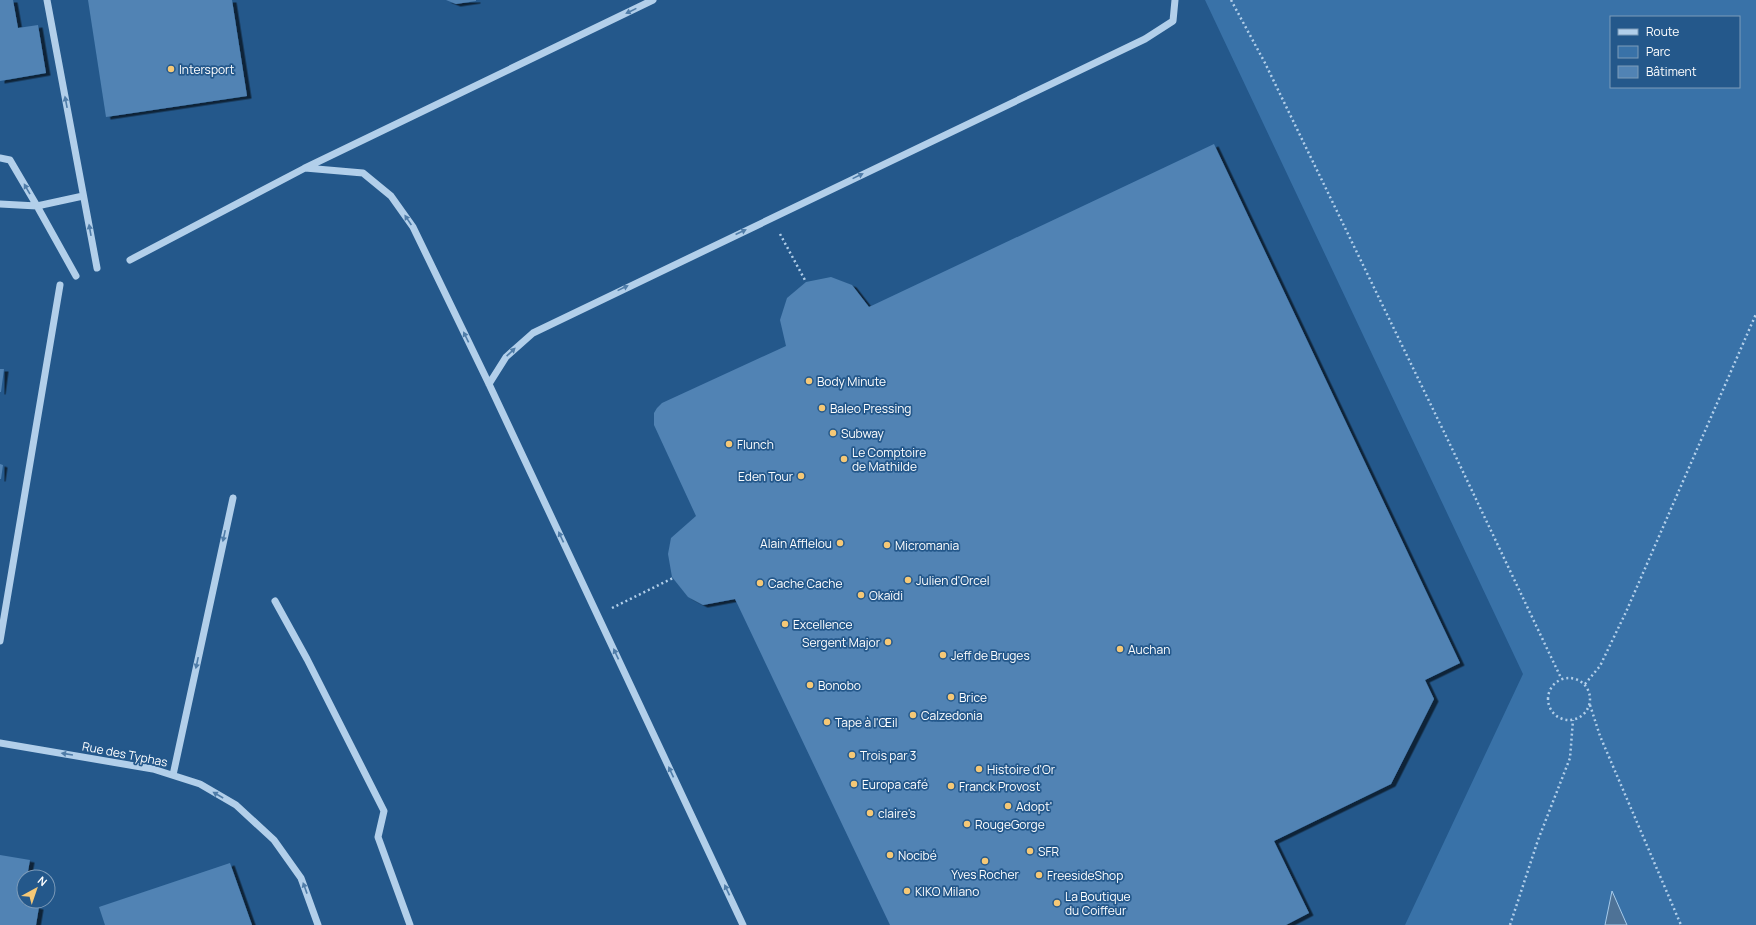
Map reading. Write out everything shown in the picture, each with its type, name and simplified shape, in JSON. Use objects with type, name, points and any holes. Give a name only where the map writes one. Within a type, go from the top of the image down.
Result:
[{"type":"lane","points":[[46,0],[97,268]]},
{"type":"lane","points":[[130,260],[305,168],[653,0]]},
{"type":"lane","points":[[489,384],[506,356],[533,333],[1145,39],[1173,21],[1175,0]]},
{"type":"lane","points":[[0,158],[10,160],[76,276]]},
{"type":"lane","points":[[305,168],[363,173],[392,196],[413,227],[489,384],[743,925]]},
{"type":"lane","points":[[0,204],[36,206],[83,196]]},
{"type":"lane","points":[[0,641],[60,285]]},
{"type":"lane","points":[[173,775],[232,498]]},
{"type":"lane","points":[[275,601],[308,659],[384,811],[378,838],[410,925]]},
{"type":"lane","name":"Rue des Typhas","points":[[0,743],[153,769],[200,784],[236,805],[274,840],[301,878],[318,925]]},
{"type":"path","points":[[1231,0],[1272,77],[1560,678]]},
{"type":"path","points":[[771,218],[806,282]]},
{"type":"path","points":[[1585,684],[1600,666],[1626,612],[1756,314]]},
{"type":"path","points":[[598,616],[673,578]]},
{"type":"path","points":[[1590,705],[1585,713],[1574,720],[1562,719],[1552,713],[1547,703],[1547,694],[1553,684],[1560,678],[1575,678],[1585,684],[1590,694],[1590,705],[1600,736],[1681,925]]},
{"type":"path","points":[[1510,925],[1538,840],[1570,758],[1574,720]]},
{"type":"green space","points":[[1205,0],[1756,0],[1756,925],[1405,925],[1523,674]]},
{"type":"shaded area","points":[[1612,891],[1627,925],[1605,925]]},
{"type":"building","points":[[0,0],[13,0],[18,28],[38,25],[46,73],[0,81]]},
{"type":"building","points":[[88,0],[232,0],[247,96],[106,117]]},
{"type":"building","points":[[446,0],[476,0],[476,1],[456,4]]},
{"type":"building","points":[[1214,144],[1460,663],[1425,680],[1434,699],[1391,784],[1274,841],[1309,913],[1286,925],[890,925],[735,599],[703,605],[688,597],[672,577],[668,554],[671,538],[696,516],[654,425],[654,413],[662,403],[786,346],[780,320],[787,298],[806,282],[831,277],[852,285],[869,307]]},
{"type":"building","points":[[0,369],[4,369],[1,392],[0,392]]},
{"type":"building","points":[[0,464],[3,465],[1,479],[0,479]]},
{"type":"building","points":[[0,855],[30,860],[28,869],[16,869],[16,909],[39,909],[36,925],[0,925]]},
{"type":"building","points":[[230,863],[252,925],[105,925],[99,907]]},
{"type":"place","name":"Intersport","points":[[171,69]]},
{"type":"place","name":"Body Minute","points":[[809,381]]},
{"type":"place","name":"Baleo Pressing","points":[[822,408]]},
{"type":"place","name":"Subway","points":[[833,433]]},
{"type":"place","name":"Flunch","points":[[729,444]]},
{"type":"place","name":"Le Comptoire de Mathilde","points":[[844,459]]},
{"type":"place","name":"Eden Tour","points":[[801,476]]},
{"type":"place","name":"Alain Afflelou","points":[[840,543]]},
{"type":"place","name":"Micromania","points":[[887,545]]},
{"type":"place","name":"Julien d'Orcel","points":[[908,580]]},
{"type":"place","name":"Cache Cache","points":[[760,583]]},
{"type":"place","name":"Okaïdi","points":[[861,595]]},
{"type":"place","name":"Excellence","points":[[785,624]]},
{"type":"place","name":"Sergent Major","points":[[888,642]]},
{"type":"place","name":"Auchan","points":[[1120,649]]},
{"type":"place","name":"Jeff de Bruges","points":[[943,655]]},
{"type":"place","name":"Bonobo","points":[[810,685]]},
{"type":"place","name":"Brice","points":[[951,697]]},
{"type":"place","name":"Calzedonia","points":[[913,715]]},
{"type":"place","name":"Tape à l'Œil","points":[[827,722]]},
{"type":"place","name":"Trois par 3","points":[[852,755]]},
{"type":"place","name":"Histoire d'Or","points":[[979,769]]},
{"type":"place","name":"Europa café","points":[[854,784]]},
{"type":"place","name":"Franck Provost","points":[[951,786]]},
{"type":"place","name":"Adopt'","points":[[1008,806]]},
{"type":"place","name":"claire's","points":[[870,813]]},
{"type":"place","name":"RougeGorge","points":[[967,824]]},
{"type":"place","name":"SFR","points":[[1030,851]]},
{"type":"place","name":"Nocibé","points":[[890,855]]},
{"type":"place","name":"Yves Rocher","points":[[985,861]]},
{"type":"place","name":"FreesideShop","points":[[1039,875]]},
{"type":"place","name":"KIKO Milano","points":[[907,891]]},
{"type":"place","name":"La Boutique du Coiffeur","points":[[1057,903]]}]
